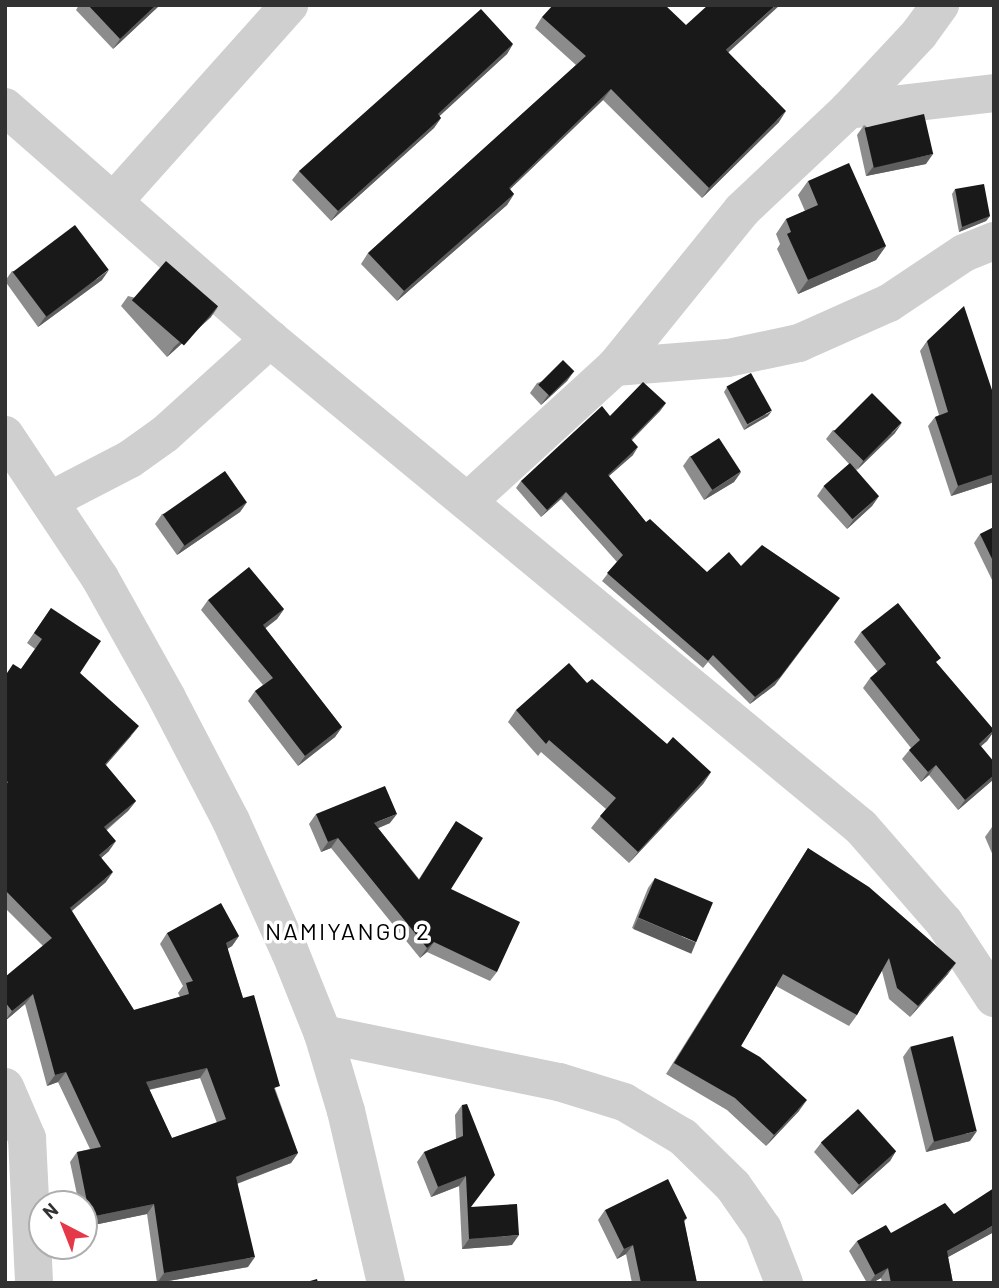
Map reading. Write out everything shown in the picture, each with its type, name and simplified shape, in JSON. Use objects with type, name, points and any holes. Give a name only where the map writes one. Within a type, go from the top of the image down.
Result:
[{"type":"street","points":[[114,201],[289,5]]},
{"type":"street","points":[[468,500],[615,367],[742,210],[848,110],[919,34],[940,5]]},
{"type":"street","points":[[848,110],[994,93]]},
{"type":"street","points":[[5,107],[270,339],[861,827],[944,922],[994,998]]},
{"type":"street","points":[[615,367],[728,358],[799,343],[889,303],[964,253],[994,242]]},
{"type":"street","points":[[50,501],[130,459],[165,434],[270,339]]},
{"type":"street","points":[[5,435],[100,578],[231,821],[323,1034],[386,1283]]},
{"type":"street","points":[[323,1034],[559,1083],[624,1102],[683,1137],[733,1186],[763,1229],[784,1283]]},
{"type":"street","points":[[5,1087],[27,1138],[33,1283]]},
{"type":"building","points":[[88,5],[156,5],[120,39]]},
{"type":"building","points":[[553,5],[665,5],[686,25],[708,5],[776,5],[726,50],[786,111],[709,188],[611,89],[509,188],[514,194],[404,291],[368,253],[586,56],[542,17]]},
{"type":"building","points":[[481,9],[513,44],[438,114],[441,118],[338,211],[299,171]]},
{"type":"building","points":[[924,114],[933,154],[874,168],[865,128]]},
{"type":"building","points":[[849,163],[886,246],[808,280],[787,234],[791,232],[786,219],[818,205],[808,181]]},
{"type":"building","points":[[984,184],[990,216],[962,227],[955,189]]},
{"type":"building","points":[[75,225],[109,270],[46,317],[13,272]]},
{"type":"building","points":[[166,261],[218,306],[184,346],[132,300]]},
{"type":"building","points":[[964,306],[994,396],[994,474],[958,486],[935,417],[948,412],[927,341]]},
{"type":"building","points":[[563,360],[574,371],[550,396],[538,385]]},
{"type":"building","points":[[751,373],[772,411],[747,424],[727,387]]},
{"type":"building","points":[[643,382],[666,403],[631,439],[638,447],[608,475],[646,522],[650,519],[707,572],[729,552],[741,566],[762,545],[840,598],[780,677],[755,697],[713,655],[708,661],[607,573],[623,555],[566,492],[547,510],[521,481],[602,406],[610,416]]},
{"type":"building","points":[[872,393],[902,423],[864,461],[834,431]]},
{"type":"building","points":[[719,438],[741,472],[712,490],[690,457]]},
{"type":"building","points":[[850,463],[879,496],[852,519],[824,486]]},
{"type":"building","points":[[225,471],[247,502],[185,546],[163,515]]},
{"type":"building","points":[[994,527],[994,563],[980,534]]},
{"type":"building","points":[[249,567],[284,609],[263,625],[342,727],[305,756],[255,691],[273,678],[208,600]]},
{"type":"building","points":[[898,603],[941,658],[936,662],[994,730],[979,744],[994,762],[994,775],[965,800],[936,765],[928,772],[909,750],[920,740],[870,678],[886,664],[861,632]]},
{"type":"building","points":[[51,608],[101,641],[80,673],[139,726],[105,764],[136,801],[104,827],[116,841],[99,855],[113,872],[70,908],[134,1010],[189,994],[186,983],[193,981],[167,933],[221,903],[239,936],[226,943],[243,998],[254,995],[280,1086],[274,1088],[298,1153],[236,1177],[255,1257],[164,1273],[154,1204],[98,1215],[98,1190],[85,1190],[77,1152],[101,1147],[66,1072],[55,1075],[33,994],[12,1011],[5,1002],[5,977],[52,938],[5,890],[5,786],[8,782],[5,780],[5,676],[13,664],[21,669],[42,639],[34,633]],"holes":[[[207,1068],[226,1119],[172,1138],[146,1082]]]},
{"type":"building","points":[[569,663],[587,683],[592,679],[667,744],[673,737],[711,772],[638,852],[600,816],[616,798],[549,740],[546,744],[516,710]]},
{"type":"building","points":[[385,786],[397,814],[374,823],[419,880],[456,821],[483,838],[451,889],[520,922],[497,972],[434,942],[427,948],[338,838],[328,842],[316,814]]},
{"type":"building","points":[[808,848],[869,887],[956,963],[918,1006],[897,988],[889,958],[857,1015],[783,974],[741,1046],[760,1057],[807,1100],[774,1135],[735,1098],[674,1063]]},
{"type":"building","points":[[655,878],[713,903],[696,942],[638,918]]},
{"type":"building","points":[[953,1036],[977,1131],[934,1142],[910,1047]]},
{"type":"building","points":[[467,1104],[495,1175],[471,1207],[517,1204],[519,1235],[469,1239],[466,1176],[438,1187],[424,1152],[463,1136],[462,1105]]},
{"type":"building","points":[[858,1109],[896,1151],[859,1185],[821,1142]]},
{"type":"building","points":[[668,1179],[687,1218],[684,1220],[697,1283],[641,1283],[633,1245],[624,1249],[605,1210]]},
{"type":"building","points":[[994,1188],[994,1225],[947,1251],[953,1283],[891,1283],[888,1268],[875,1275],[857,1241],[886,1225],[891,1233],[945,1203],[954,1214]]},
{"type":"district","name":"NAMIYANGO 2","points":[[348,931]]}]
